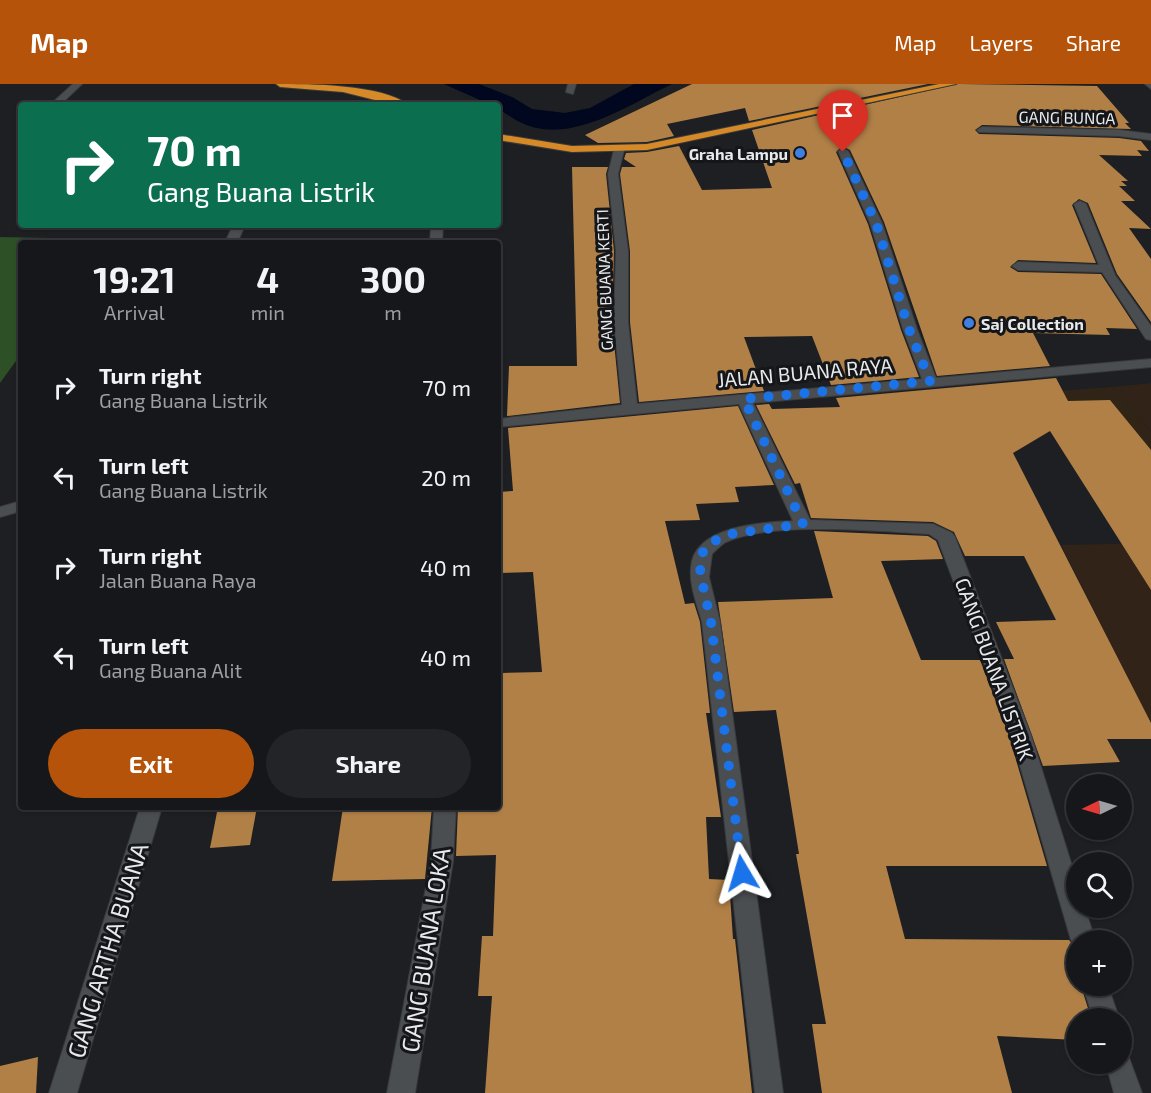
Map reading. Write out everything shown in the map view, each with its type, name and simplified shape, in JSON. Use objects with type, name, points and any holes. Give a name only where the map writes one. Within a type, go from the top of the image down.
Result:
[{"type":"highway","points":[[280,84],[356,90],[378,94],[397,102]]},
{"type":"highway","points":[[501,137],[577,150],[647,147],[952,84]]},
{"type":"street","points":[[59,102],[78,84]]},
{"type":"street","name":"GANG BUNGA","points":[[982,130],[1119,133],[1151,137]]},
{"type":"street","name":"GANG BUANA KERTI","points":[[619,150],[613,174],[622,251],[621,322],[630,409]]},
{"type":"street","points":[[843,152],[876,223],[909,329],[930,381]]},
{"type":"street","points":[[1080,204],[1109,275],[1151,336]]},
{"type":"street","points":[[1018,266],[1108,269]]},
{"type":"street","name":"JALAN BUANA RAYA","points":[[501,423],[930,381],[1151,363]]},
{"type":"street","points":[[744,399],[803,524]]},
{"type":"street","points":[[0,512],[18,507]]},
{"type":"street","name":"GANG BUANA LISTRIK","points":[[770,1093],[711,622],[700,572],[703,552],[712,542],[731,534],[803,524],[933,529],[946,537],[1021,735],[1080,930]]},
{"type":"street","name":"GANG ARTHA BUANA","points":[[63,1093],[150,810]]},
{"type":"street","name":"GANG BUANA LOKA","points":[[401,1093],[442,861],[445,810]]},
{"type":"street","points":[[1122,1074],[1128,1093]]},
{"type":"shaded area","points":[[1151,383],[1151,432],[1113,387]]},
{"type":"shaded area","points":[[1113,387],[1151,432],[1151,537],[1044,392]]},
{"type":"shaded area","points":[[1151,543],[1151,724],[1061,545]]},
{"type":"green space","points":[[0,237],[98,239],[18,240],[18,358],[0,383]]},
{"type":"water","points":[[444,84],[479,84],[512,97],[532,109],[565,113],[590,108],[634,84],[672,84],[599,120],[560,129],[541,129],[522,123],[501,111],[501,102],[484,102]]},
{"type":"building","points":[[692,84],[928,84],[749,121],[745,108],[667,124],[674,136],[647,142],[598,143],[585,135]]},
{"type":"building","points":[[958,84],[1097,86],[1129,123],[1125,123],[1131,129],[982,125],[975,130],[979,134],[1119,138],[1141,141],[1149,151],[1137,150],[1142,156],[1099,155],[1128,181],[1121,181],[1127,186],[1119,186],[1135,201],[1121,201],[1151,229],[1129,228],[1151,259],[1151,322],[1117,274],[1088,203],[1079,199],[1072,205],[1096,263],[1018,260],[1010,267],[1018,272],[1101,274],[1137,329],[1106,328],[1110,335],[1033,333],[1050,366],[937,376],[884,222],[850,150],[842,146],[836,152],[868,224],[901,330],[919,377],[831,385],[812,336],[744,337],[764,391],[639,402],[630,322],[630,251],[620,174],[622,167],[636,167],[624,159],[626,153],[679,146],[702,190],[772,188],[752,130]]},
{"type":"building","points":[[572,167],[608,167],[606,174],[614,251],[612,322],[620,403],[507,416],[509,366],[577,366]]},
{"type":"building","points":[[1056,378],[1068,401],[1110,400],[1151,450],[1151,590],[1050,431],[1013,453],[1151,723],[1151,739],[1107,739],[1120,762],[1043,766],[1004,659],[1014,659],[996,622],[1056,620],[1024,556],[965,556],[954,532],[933,522],[811,518],[800,483],[795,484],[756,405],[769,404],[772,409],[840,407],[836,398]]},
{"type":"building","points":[[738,406],[774,485],[735,487],[739,502],[696,504],[700,520],[665,521],[685,604],[694,603],[700,622],[710,713],[706,713],[721,817],[706,817],[709,879],[729,880],[733,939],[735,939],[752,1093],[485,1093],[492,996],[478,996],[482,936],[493,936],[496,855],[456,856],[458,810],[501,810],[502,673],[542,672],[533,572],[501,573],[501,492],[513,491],[508,428]]},
{"type":"building","points":[[814,531],[928,536],[936,541],[943,559],[881,561],[921,660],[980,660],[1009,736],[1047,866],[886,866],[905,939],[1066,940],[1066,996],[1084,996],[1088,1008],[1066,1008],[1066,1039],[997,1036],[1012,1093],[822,1093],[812,1024],[826,1024],[796,854],[799,854],[776,710],[734,712],[718,602],[833,598]]},
{"type":"building","points":[[217,810],[256,810],[250,845],[210,848]]},
{"type":"building","points":[[343,810],[432,810],[425,879],[332,881]]},
{"type":"building","points":[[38,1057],[36,1093],[0,1093],[0,1066]]},
{"type":"place","name":"Graha Lampu","points":[[800,153]]},
{"type":"place","name":"Saj Collection","points":[[969,323]]},
{"type":"route","points":[[742,873],[718,694],[711,622],[700,572],[703,552],[712,542],[731,534],[803,524],[744,399],[930,381],[909,329],[876,223],[843,152]]}]
